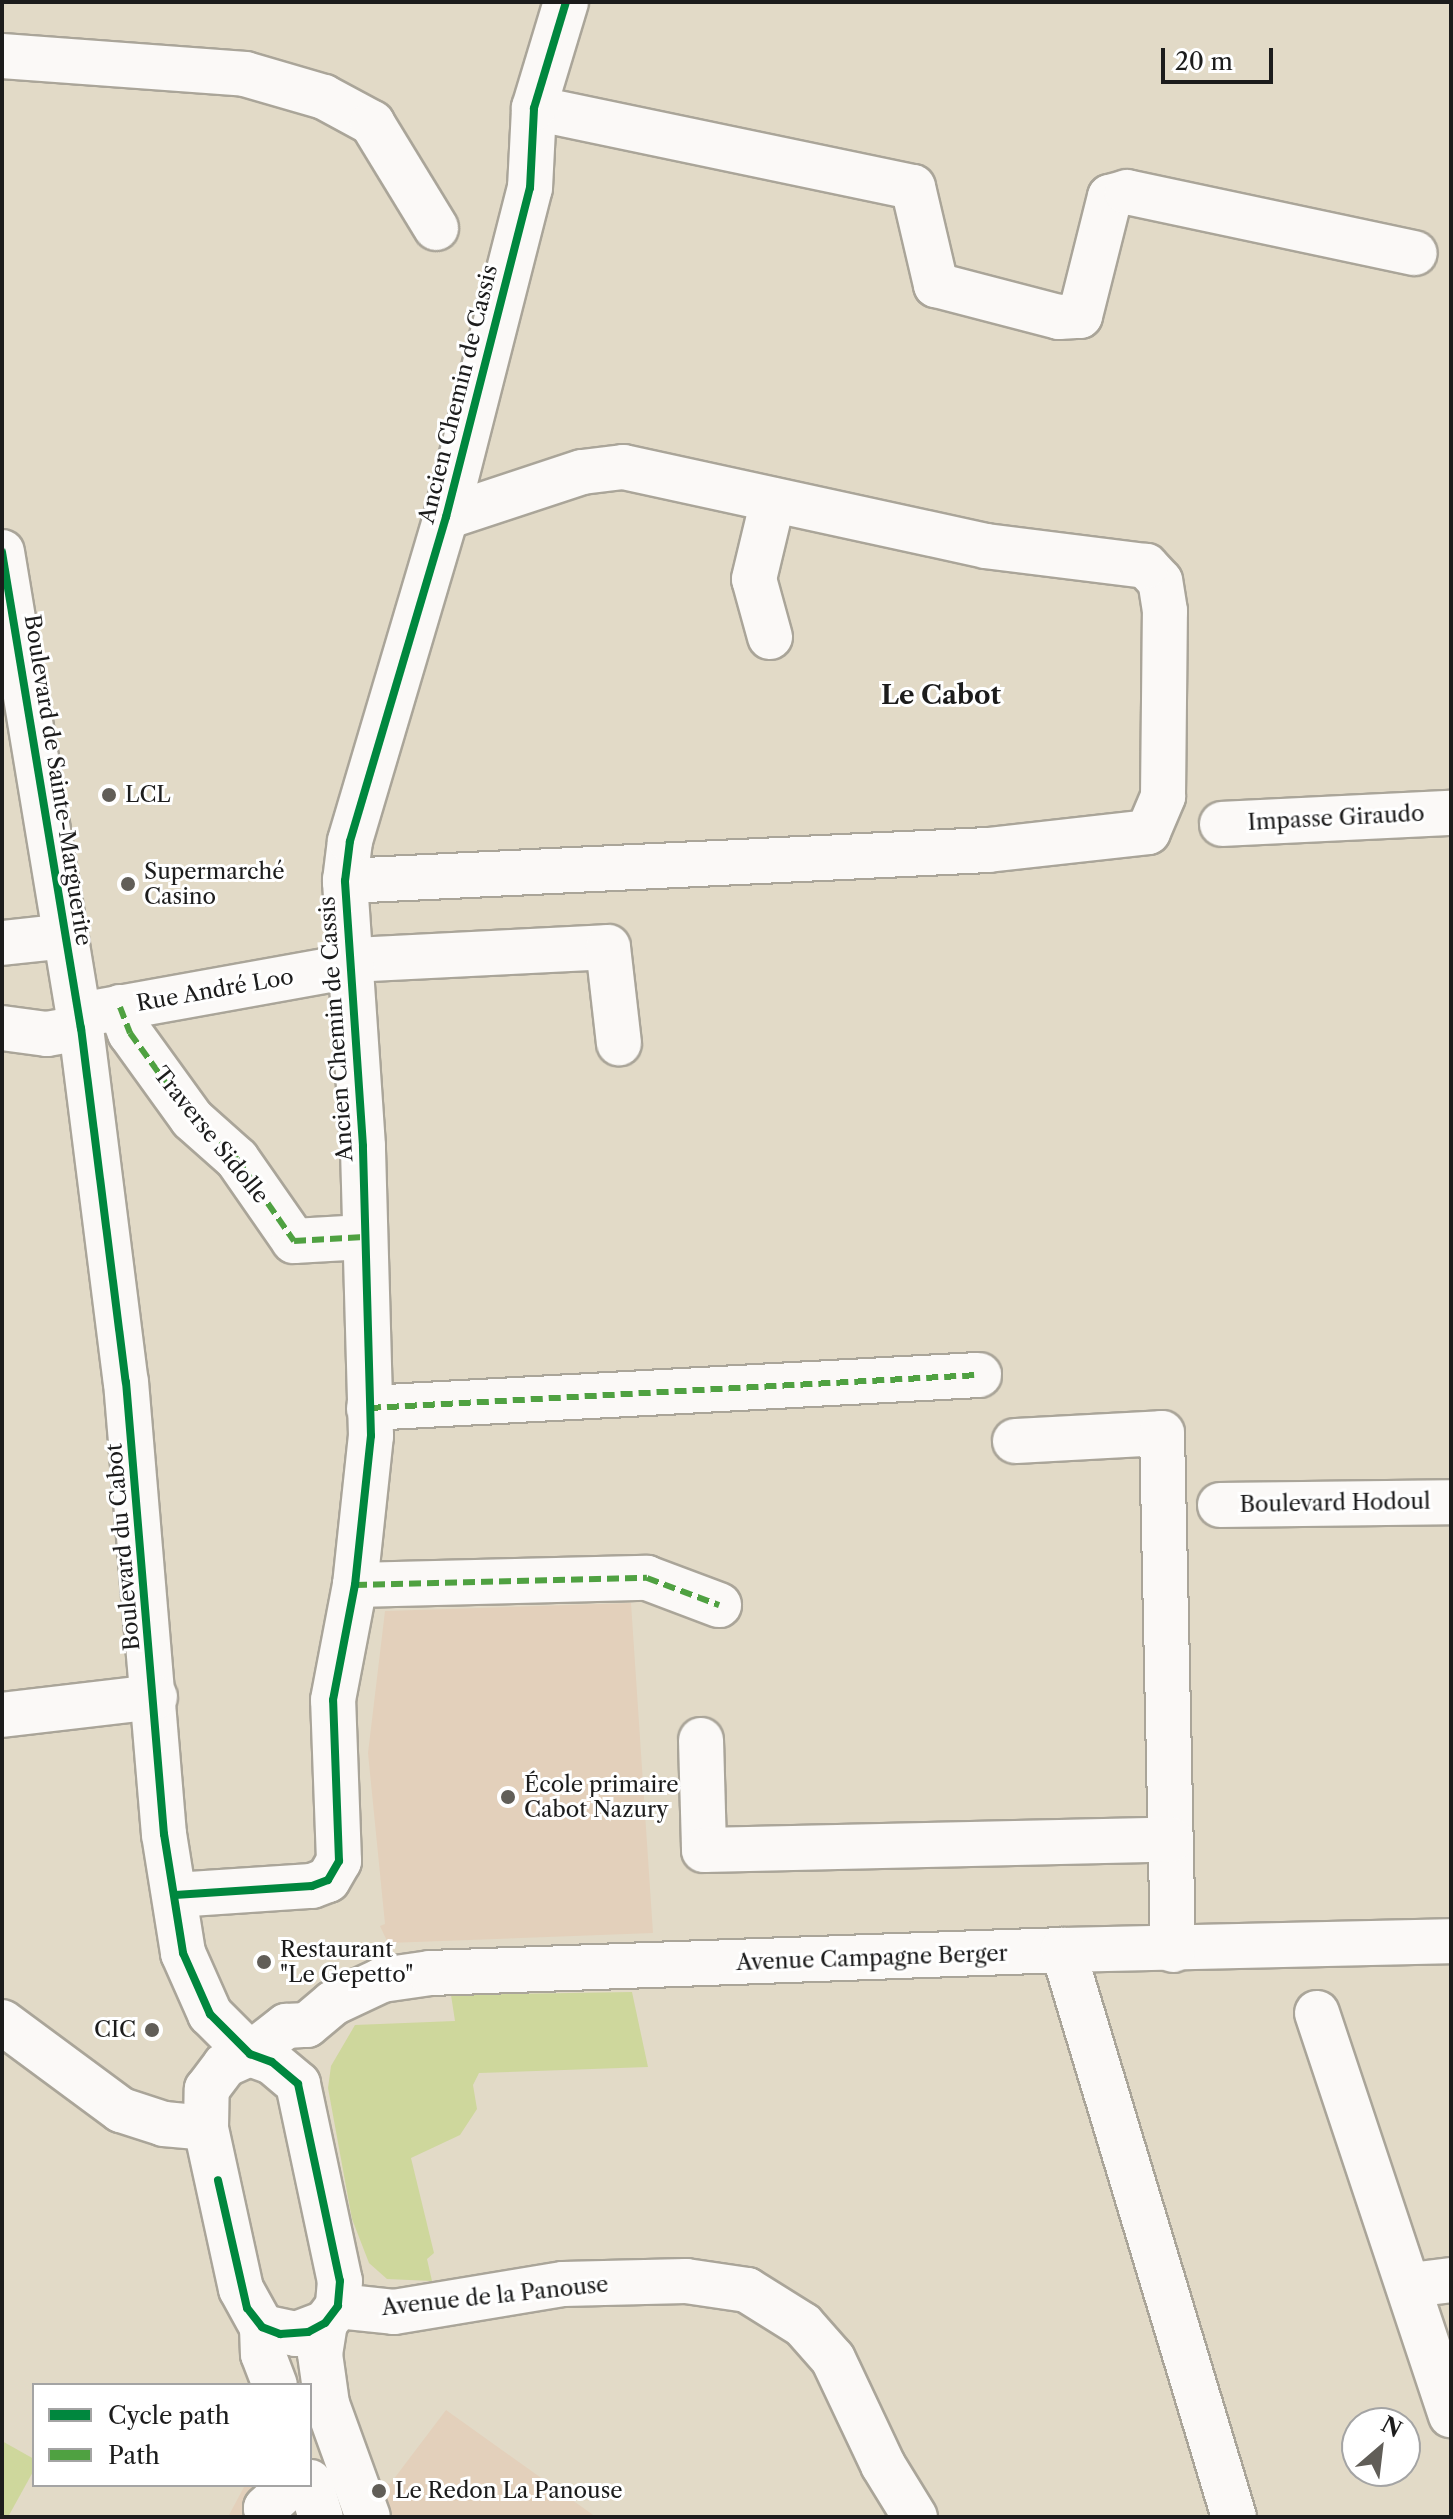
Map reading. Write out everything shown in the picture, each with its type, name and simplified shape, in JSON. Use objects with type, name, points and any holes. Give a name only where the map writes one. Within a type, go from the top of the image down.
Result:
[{"type":"street","name":"Ancien Chemin de Cassis","points":[[175,1895],[312,1886],[328,1880],[339,1861],[333,1700],[355,1585],[371,1436],[352,963],[345,881],[372,760],[446,517],[530,188],[534,108],[566,2]]},
{"type":"street","points":[[2,56],[245,74],[324,97],[372,123],[436,228]]},
{"type":"street","points":[[534,108],[913,187],[936,285],[1059,317],[1080,316],[1110,197],[1127,192],[1415,253]]},
{"type":"street","points":[[345,881],[988,850],[1148,832],[1163,796],[1165,611],[1160,581],[1146,566],[986,546],[623,467],[582,472],[446,517]]},
{"type":"street","points":[[770,637],[754,579],[773,500]]},
{"type":"street","name":"Boulevard de Sainte-Marguerite","points":[[2,552],[66,936],[94,1017]]},
{"type":"street","name":"Impasse Giraudo","points":[[1222,824],[1451,813]]},
{"type":"street","points":[[2,943],[66,936]]},
{"type":"street","name":"Rue André Loo","points":[[2,1028],[47,1034],[94,1017],[352,963],[608,947],[619,1043]]},
{"type":"street","name":"Traverse Sidolle","points":[[94,1017],[130,1033],[192,1119],[237,1159],[294,1241],[364,1237]]},
{"type":"street","name":"Boulevard du Cabot","points":[[94,1017],[155,1697],[164,1834],[183,1953],[198,1995],[233,2063]]},
{"type":"street","points":[[369,1408],[979,1375]]},
{"type":"street","points":[[1015,1441],[1162,1433],[1173,1950]]},
{"type":"street","name":"Boulevard Hodoul","points":[[1220,1505],[1451,1502]]},
{"type":"street","points":[[355,1585],[647,1578],[719,1605]]},
{"type":"street","points":[[2,1715],[155,1697]]},
{"type":"street","points":[[701,1740],[704,1850],[1171,1839]]},
{"type":"street","name":"Avenue Campagne Berger","points":[[233,2063],[286,2026],[307,2025],[359,1988],[430,1973],[1063,1950],[1173,1950],[1451,1941]]},
{"type":"street","points":[[1063,1950],[1234,2517]]},
{"type":"street","points":[[1317,2013],[1431,2283],[1451,2415]]},
{"type":"street","points":[[2,2022],[121,2110],[164,2124],[206,2128]]},
{"type":"street","points":[[307,2025],[308,2047],[298,2084],[340,2281],[320,2354],[327,2404],[368,2517]]},
{"type":"street","points":[[274,2383],[263,2354],[262,2327],[241,2289],[206,2128],[207,2089],[233,2063],[272,2062],[298,2084]]},
{"type":"street","name":"Avenue de la Panouse","points":[[262,2327],[296,2334],[332,2314],[394,2312],[563,2284],[686,2281],[747,2290],[803,2325],[833,2359],[883,2465],[915,2517]]},
{"type":"street","points":[[268,2517],[266,2508],[289,2487]]},
{"type":"street","points":[[312,2487],[321,2517]]},
{"type":"shaded area","name":"École primaire Cabot Nazury","points":[[631,1603],[653,1933],[388,1943],[380,1926],[385,1924],[368,1753],[385,1611]]},
{"type":"shaded area","points":[[446,2410],[596,2517],[228,2517],[244,2487],[312,2487],[312,2459],[390,2484]]},
{"type":"green space","points":[[632,1992],[648,2067],[479,2073],[473,2085],[477,2109],[460,2135],[411,2158],[434,2253],[427,2259],[432,2281],[387,2279],[369,2263],[352,2219],[328,2088],[331,2066],[355,2025],[455,2021],[451,1995]]},
{"type":"green space","points":[[2,2441],[32,2458],[32,2474],[8,2517],[2,2517]]},
{"type":"marked path","points":[[120,1007],[130,1033],[192,1119],[237,1159],[294,1241],[364,1237]]},
{"type":"marked path","points":[[369,1408],[979,1375]]},
{"type":"marked path","points":[[355,1585],[647,1578],[719,1605]]},
{"type":"cycle path","points":[[175,1895],[312,1886],[328,1880],[339,1861],[333,1700],[355,1585],[371,1436],[363,1146],[345,881],[350,841],[446,517],[530,188],[534,108],[566,2]]},
{"type":"cycle path","points":[[2,552],[81,1028],[126,1382],[164,1834],[183,1953],[210,2014],[250,2054],[272,2062],[298,2084],[340,2281],[338,2306],[325,2323],[308,2332],[280,2334],[262,2327],[247,2308],[218,2180]]},
{"type":"place","name":"LCL","points":[[109,795]]},
{"type":"place","name":"Supermarché Casino","points":[[128,884]]},
{"type":"place","name":"École primaire Cabot Nazury","points":[[508,1797]]},
{"type":"place","name":"Restaurant \"Le Gepetto\"","points":[[264,1962]]},
{"type":"place","name":"CIC","points":[[152,2030]]},
{"type":"place","name":"Le Redon La Panouse","points":[[379,2491]]},
{"type":"district","name":"Le Cabot","points":[[941,696]]}]
